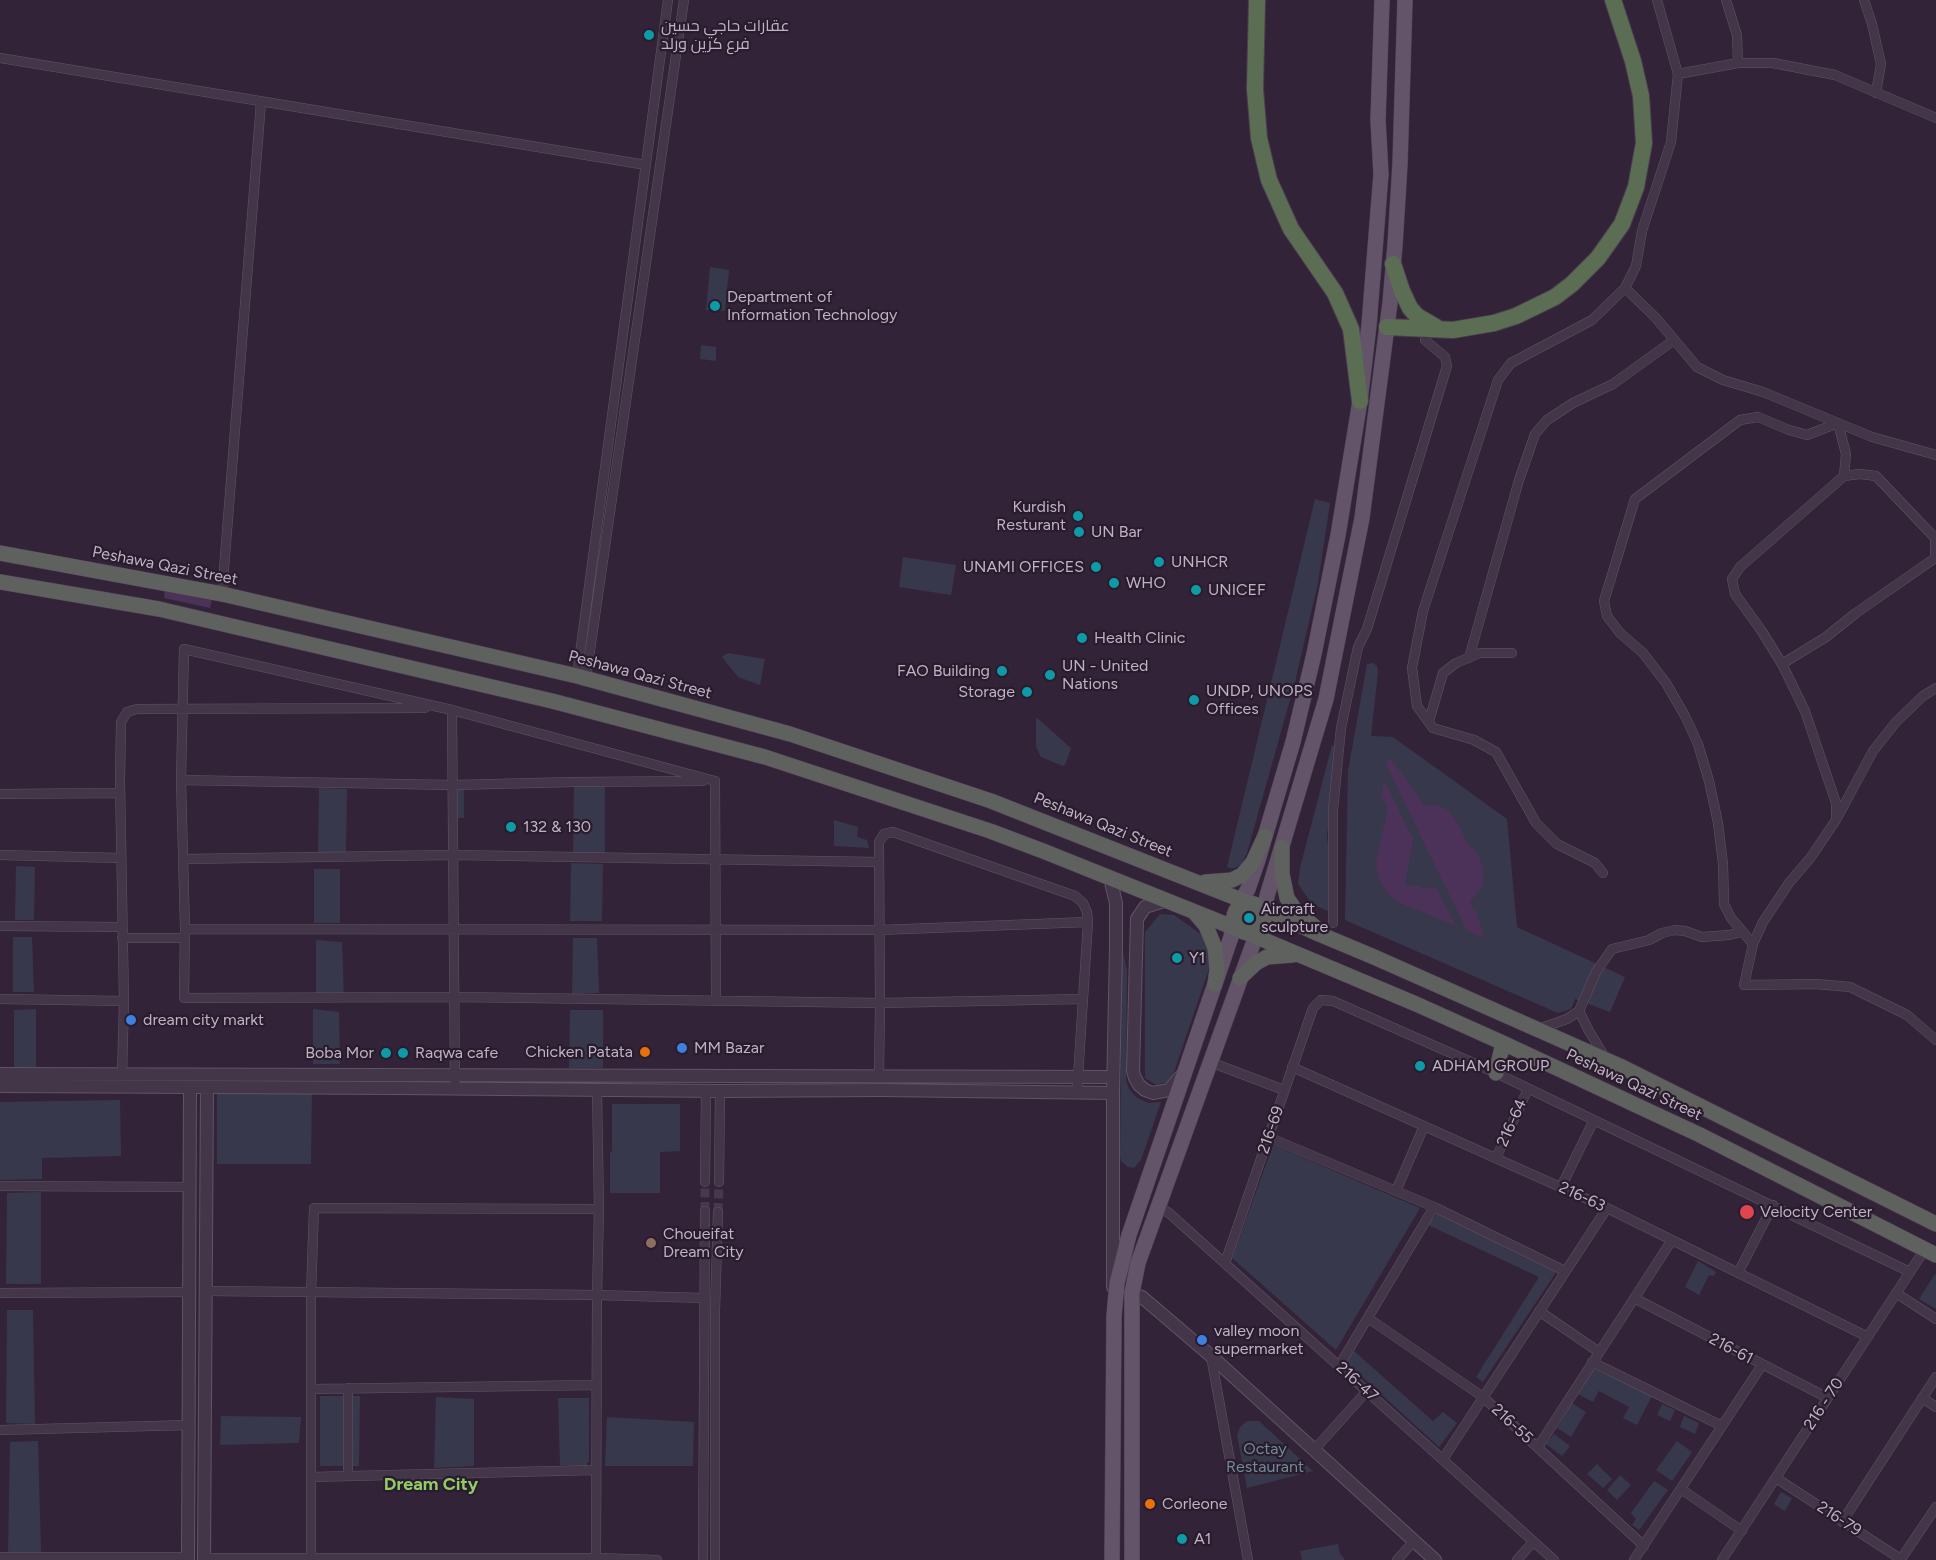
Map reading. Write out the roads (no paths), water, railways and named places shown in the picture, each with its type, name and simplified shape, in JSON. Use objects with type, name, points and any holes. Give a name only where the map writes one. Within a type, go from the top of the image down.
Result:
[{"type":"highway","points":[[1257,0],[1255,89],[1259,138],[1269,180],[1291,229],[1335,293],[1351,329],[1360,401]]},
{"type":"highway","points":[[1387,327],[1453,330],[1494,323],[1516,316],[1555,297],[1572,284],[1598,258],[1622,224],[1636,187],[1644,143],[1641,96],[1614,0]]},
{"type":"highway","points":[[1394,264],[1410,308],[1417,316],[1443,329]]},
{"type":"highway","name":"Peshawa Qazi Street","points":[[0,553],[222,594],[582,677],[790,734],[991,801],[1195,881],[1306,958],[1503,1043],[1700,1135],[1930,1252]]},
{"type":"highway","name":"Peshawa Qazi Street","points":[[0,582],[159,609],[552,701],[732,748],[990,831],[1193,911],[1249,917],[1329,938],[1608,1061],[1936,1224]]},
{"type":"highway","points":[[1195,881],[1218,882],[1232,880],[1242,875],[1253,862],[1265,836]]},
{"type":"highway","points":[[1282,847],[1282,874],[1287,898],[1296,911],[1329,938]]},
{"type":"highway","points":[[1193,911],[1206,926],[1215,948],[1217,969],[1215,984]]},
{"type":"highway","points":[[1242,973],[1267,957],[1286,955],[1306,958]]},
{"type":"highway","points":[[1496,1073],[1503,1043]]},
{"type":"main road","points":[[1132,1560],[1132,1293],[1138,1263],[1242,973],[1249,917],[1248,889],[1293,742],[1314,654],[1338,535],[1360,401],[1369,325],[1381,174],[1377,120],[1382,0]]},
{"type":"main road","points":[[1113,1560],[1114,1316],[1117,1283],[1129,1235],[1215,984],[1224,961],[1249,917],[1267,896],[1326,699],[1362,518],[1394,264],[1405,0]]},
{"type":"main road","points":[[1381,174],[1399,176]]},
{"type":"main road","points":[[1369,325],[1387,327]]},
{"type":"main road","points":[[1224,961],[1227,958],[1240,960],[1242,973]]},
{"type":"street","points":[[582,677],[668,0]]},
{"type":"street","points":[[582,677],[684,0]]},
{"type":"street","points":[[1603,873],[1594,863],[1557,844],[1536,823],[1496,752],[1474,740],[1433,728],[1417,706],[1412,668],[1423,610],[1498,380],[1510,363],[1592,320],[1625,288],[1636,266],[1642,231],[1671,141],[1678,74],[1657,0]]},
{"type":"street","points":[[1726,0],[1737,35],[1738,63]]},
{"type":"street","points":[[1864,0],[1881,64],[1876,93]]},
{"type":"street","points":[[0,58],[646,165]]},
{"type":"street","points":[[1678,74],[1738,63],[1773,63],[1835,75],[1936,118]]},
{"type":"street","points":[[222,594],[261,102]]},
{"type":"street","points":[[1625,288],[1697,367],[1723,380],[1763,392],[1872,437],[1936,455]]},
{"type":"street","points":[[1333,923],[1333,810],[1341,729],[1358,647],[1367,629],[1447,366],[1445,357],[1425,340]]},
{"type":"street","points":[[1469,658],[1519,480],[1535,435],[1547,420],[1573,403],[1613,384],[1674,340]]},
{"type":"street","points":[[1753,944],[1742,932],[1724,904],[1723,864],[1718,824],[1698,744],[1666,683],[1643,653],[1620,633],[1606,616],[1604,601],[1635,499],[1649,488],[1740,420],[1758,417],[1807,435],[1838,423]]},
{"type":"street","points":[[1838,423],[1846,454],[1844,476]]},
{"type":"street","points":[[1782,664],[1826,637],[1856,613],[1935,558],[1935,538],[1876,476],[1860,474],[1844,476],[1740,567],[1732,579],[1735,594],[1782,664],[1805,711],[1836,803],[1836,820]]},
{"type":"street","points":[[715,781],[441,707],[184,649],[181,780],[184,859],[184,998],[455,997],[880,1003],[1083,999]]},
{"type":"street","points":[[1429,722],[1443,673],[1456,663],[1480,653],[1512,653]]},
{"type":"street","points":[[1935,689],[1923,696],[1896,722],[1874,751],[1836,820],[1763,922],[1753,944],[1744,986],[1816,984],[1850,987],[1907,1015],[1936,1040]]},
{"type":"street","points":[[122,1075],[124,1001],[120,793],[121,722],[127,712],[137,709],[441,707]]},
{"type":"street","points":[[452,710],[455,1082]]},
{"type":"street","points":[[181,780],[453,785],[715,781]]},
{"type":"street","points":[[715,781],[716,1000]]},
{"type":"street","points":[[0,794],[120,793]]},
{"type":"street","points":[[879,1077],[879,842],[880,838],[888,832],[897,833],[1074,896],[1086,907],[1088,922],[1077,1092]]},
{"type":"street","points":[[0,855],[121,858]]},
{"type":"street","points":[[184,859],[453,855],[879,862]]},
{"type":"street","points":[[1110,878],[1116,903],[1113,1077],[1114,1316]]},
{"type":"street","points":[[1167,900],[1148,905],[1139,915],[1136,924],[1133,1071],[1135,1078],[1145,1090],[1161,1093],[1175,1085],[1186,1067]]},
{"type":"street","points":[[122,938],[185,933],[455,929],[879,930],[1088,922]]},
{"type":"street","points":[[0,926],[122,927]]},
{"type":"street","points":[[1538,1029],[1567,1019],[1580,1011],[1596,972],[1612,949],[1640,943],[1675,930],[1702,936],[1742,932]]},
{"type":"street","points":[[1116,947],[1124,943],[1129,944],[1135,967]]},
{"type":"street","points":[[0,999],[124,1001]]},
{"type":"street","name":"216-69","points":[[1225,1263],[1313,1008],[1321,1000],[1333,1001],[1496,1073]]},
{"type":"street","points":[[1580,1011],[1588,1031],[1608,1061]]},
{"type":"street","points":[[1210,1062],[1284,1090]]},
{"type":"street","name":"216-63","points":[[1292,1067],[1607,1208],[1868,1337]]},
{"type":"street","points":[[1496,1073],[1910,1272]]},
{"type":"street","points":[[0,1074],[122,1075],[190,1087],[207,1087],[233,1081]]},
{"type":"street","points":[[0,1086],[153,1081],[455,1082],[666,1077],[1113,1077]]},
{"type":"street","points":[[666,1077],[666,1091]]},
{"type":"street","points":[[746,1077],[746,1091]]},
{"type":"street","points":[[455,1082],[597,1090],[1113,1093]]},
{"type":"street","points":[[0,1557],[188,1558],[190,1087]]},
{"type":"street","points":[[207,1087],[204,1559],[657,1560]]},
{"type":"street","name":"216-64","points":[[1496,1158],[1527,1089]]},
{"type":"street","points":[[596,1559],[599,1209],[597,1090]]},
{"type":"street","points":[[705,1182],[706,1091]]},
{"type":"street","points":[[719,1182],[720,1091]]},
{"type":"street","points":[[1561,1187],[1594,1120]]},
{"type":"street","points":[[1396,1191],[1424,1126]]},
{"type":"street","points":[[1268,1137],[1434,1207],[1565,1271]]},
{"type":"street","points":[[0,1186],[189,1187]]},
{"type":"street","points":[[1738,1273],[1773,1205]]},
{"type":"street","name":"216-47","points":[[1158,1207],[1169,1213],[1554,1560]]},
{"type":"street","points":[[1339,1366],[1434,1207]]},
{"type":"street","points":[[311,1558],[311,1294],[314,1208],[599,1209]]},
{"type":"street","points":[[1443,1459],[1607,1208]]},
{"type":"street","points":[[703,1560],[705,1211]]},
{"type":"street","points":[[715,1560],[718,1212]]},
{"type":"street","points":[[1538,1448],[1672,1240]]},
{"type":"street","name":"216 - 70","points":[[1722,1560],[1910,1272],[1930,1252]]},
{"type":"street","points":[[189,1261],[206,1262]]},
{"type":"street","points":[[205,1291],[704,1298]]},
{"type":"street","points":[[0,1293],[189,1292]]},
{"type":"street","points":[[1132,1293],[1143,1297],[1211,1356],[1435,1560]]},
{"type":"street","points":[[1896,1293],[1936,1319]]},
{"type":"street","name":"216-61","points":[[1634,1298],[1828,1398]]},
{"type":"street","points":[[1539,1311],[1599,1352]]},
{"type":"street","name":"216-55","points":[[1368,1318],[1483,1397],[1644,1545]]},
{"type":"street","points":[[189,1319],[205,1320]]},
{"type":"street","points":[[1211,1356],[1248,1560]]},
{"type":"street","points":[[1592,1362],[1722,1426]]},
{"type":"street","points":[[1634,1560],[1762,1365]]},
{"type":"street","points":[[1842,1521],[1936,1377]]},
{"type":"street","points":[[312,1389],[596,1385]]},
{"type":"street","points":[[348,1388],[348,1476]]},
{"type":"street","points":[[1314,1450],[1367,1391]]},
{"type":"street","points":[[1922,1398],[1936,1407]]},
{"type":"street","points":[[704,1419],[715,1419]]},
{"type":"street","points":[[0,1430],[190,1425]]},
{"type":"street","points":[[311,1477],[596,1470]]},
{"type":"street","name":"216-79","points":[[1776,1478],[1901,1560]]},
{"type":"street","points":[[1681,1489],[1742,1531]]},
{"type":"street","points":[[1901,1560],[1936,1507]]},
{"type":"street","points":[[188,1530],[203,1531]]},
{"type":"street","points":[[1396,1560],[1414,1541]]},
{"type":"street","points":[[1517,1560],[1533,1542]]},
{"type":"tunnel","points":[[705,1182],[705,1211]]},
{"type":"tunnel","points":[[718,1212],[719,1182]]},
{"type":"place","name":"عقارات حاجي حسين فرع كرين ورلد","points":[[649,35]]},
{"type":"place","name":"Department of Information Technology","points":[[715,306]]},
{"type":"place","name":"Kurdish Resturant","points":[[1078,516]]},
{"type":"place","name":"UN Bar","points":[[1079,532]]},
{"type":"place","name":"UNHCR","points":[[1159,562]]},
{"type":"place","name":"UNAMI OFFICES","points":[[1096,567]]},
{"type":"place","name":"WHO","points":[[1114,583]]},
{"type":"place","name":"UNICEF","points":[[1196,590]]},
{"type":"place","name":"Health Clinic","points":[[1082,638]]},
{"type":"place","name":"FAO Building","points":[[1002,671]]},
{"type":"place","name":"UN - United Nations","points":[[1050,675]]},
{"type":"place","name":"Storage","points":[[1027,692]]},
{"type":"place","name":"UNDP, UNOPS Offices","points":[[1194,700]]},
{"type":"place","name":"132 & 130","points":[[511,827]]},
{"type":"place","name":"Aircraft sculpture","points":[[1249,918]]},
{"type":"place","name":"Y1","points":[[1177,958]]},
{"type":"place","name":"dream city markt","points":[[131,1020]]},
{"type":"place","name":"MM Bazar","points":[[682,1048]]},
{"type":"place","name":"Chicken Patata","points":[[645,1052]]},
{"type":"place","name":"Boba Mor","points":[[386,1053]]},
{"type":"place","name":"Raqwa cafe","points":[[403,1053]]},
{"type":"place","name":"ADHAM GROUP","points":[[1420,1066]]},
{"type":"place","name":"Velocity Center","points":[[1747,1212]]},
{"type":"place","name":"Choueifat Dream City","points":[[651,1243]]},
{"type":"place","name":"valley moon supermarket","points":[[1202,1340]]},
{"type":"place","name":"Corleone","points":[[1150,1504]]},
{"type":"place","name":"A1","points":[[1182,1539]]},
{"type":"district","name":"Dream City","points":[[431,1485]]},
{"type":"park label","name":"Octay Restaurant","points":[[1265,1458]]}]
